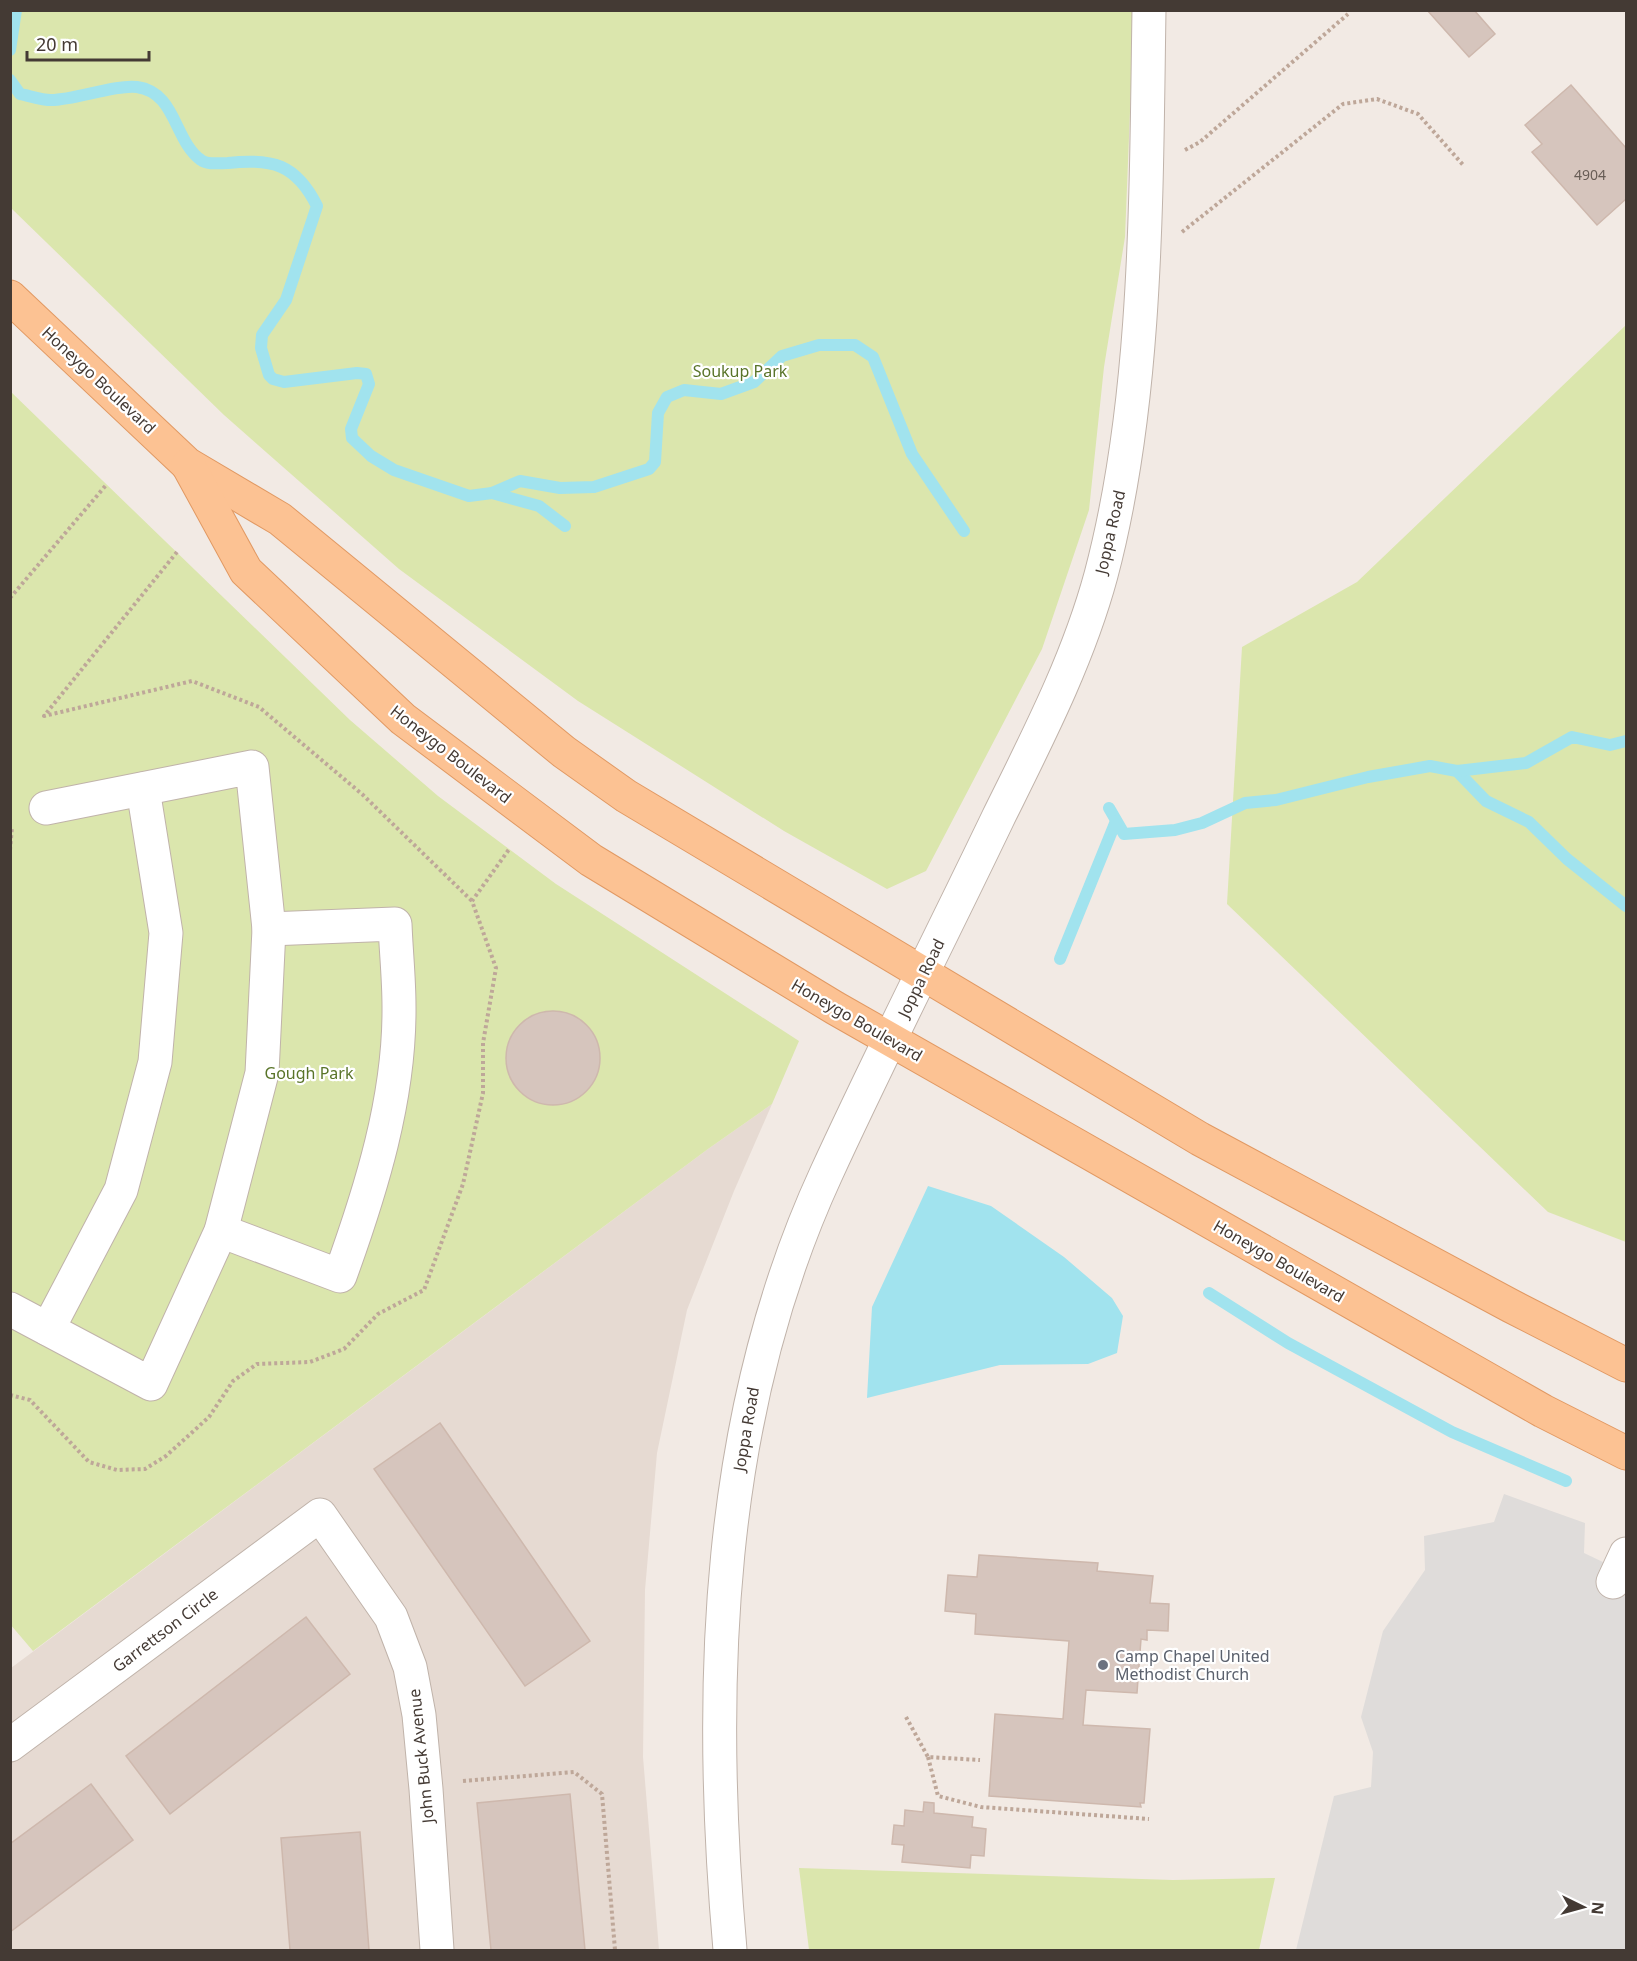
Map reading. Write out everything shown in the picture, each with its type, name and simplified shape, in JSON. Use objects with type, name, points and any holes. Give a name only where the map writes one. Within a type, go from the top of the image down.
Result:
[{"type":"main road","name":"Honeygo Boulevard","points":[[10,297],[187,464],[280,519],[564,752],[626,796],[1200,1138],[1511,1306],[1626,1365]]},
{"type":"main road","name":"Honeygo Boulevard","points":[[187,464],[246,572],[403,719],[591,860],[891,1040],[1543,1411],[1626,1453]]},
{"type":"street","name":"Joppa Road","points":[[730,1950],[723,1852],[722,1688],[728,1557],[745,1425],[758,1362],[788,1266],[826,1174],[1048,716],[1083,628],[1100,577],[1121,485],[1130,419],[1141,264],[1149,10]]},
{"type":"street","points":[[10,1309],[151,1384],[220,1231],[262,1073],[269,930],[252,767],[46,808]]},
{"type":"street","points":[[48,1329],[121,1190],[155,1062],[166,933],[143,789]]},
{"type":"street","points":[[220,1231],[340,1276],[370,1193],[392,1089],[399,1007],[395,924],[269,930]]},
{"type":"street","name":"Garrettson Circle","points":[[10,1745],[320,1515]]},
{"type":"street","name":"John Buck Avenue","points":[[320,1515],[391,1617],[410,1667],[419,1715],[437,1950]]},
{"type":"path","points":[[1145,171],[1200,142],[1348,15]]},
{"type":"path","points":[[1141,264],[1343,104],[1377,99],[1418,114],[1464,166]]},
{"type":"path","points":[[10,598],[107,484]]},
{"type":"path","points":[[177,552],[44,716],[192,681],[259,707],[363,795],[472,901]]},
{"type":"path","points":[[906,1717],[928,1757],[938,1796],[981,1806],[1149,1819]]},
{"type":"path","points":[[928,1757],[980,1760]]},
{"type":"path","points":[[459,1781],[574,1773],[602,1794],[615,1950]]},
{"type":"shaded area","points":[[772,1104],[734,1191],[687,1310],[657,1453],[645,1590],[643,1757],[659,1950],[11,1950],[11,1668],[708,1149]]},
{"type":"shaded area","points":[[1504,1494],[1585,1523],[1584,1553],[1626,1573],[1626,1950],[1296,1950],[1334,1796],[1371,1787],[1373,1752],[1361,1717],[1383,1631],[1425,1570],[1424,1536],[1494,1522]]},
{"type":"green space","name":"Soukup Park","points":[[10,11],[1134,11],[1125,237],[1104,367],[1089,510],[1042,649],[926,871],[887,889],[784,831],[578,701],[399,569],[224,415],[11,208]]},
{"type":"green space","points":[[1626,325],[1626,1242],[1548,1212],[1227,904],[1242,647],[1357,582]]},
{"type":"green space","name":"Gough Park","points":[[10,391],[350,720],[438,796],[556,884],[799,1041],[772,1104],[708,1149],[33,1651],[10,1624]]},
{"type":"green space","points":[[799,1868],[1173,1880],[1275,1878],[1259,1950],[809,1950]]},
{"type":"water","points":[[928,1186],[991,1206],[1064,1257],[1112,1298],[1123,1316],[1117,1353],[1088,1364],[1000,1365],[867,1398],[872,1307]]},
{"type":"building","points":[[1427,10],[1474,10],[1495,34],[1469,57]]},
{"type":"building","points":[[1571,85],[1626,148],[1626,199],[1597,225],[1532,152],[1542,144],[1525,125]]},
{"type":"building","points":[[553,1011],[571,1015],[586,1025],[596,1040],[600,1058],[596,1076],[586,1091],[571,1101],[553,1105],[535,1101],[520,1091],[510,1076],[506,1058],[510,1040],[520,1025],[535,1015]]},
{"type":"building","points":[[440,1423],[590,1641],[525,1686],[374,1469]]},
{"type":"building","name":"Camp Chapel United Methodist Church","points":[[979,1555],[1098,1563],[1097,1571],[1153,1576],[1150,1603],[1169,1604],[1168,1631],[1147,1630],[1147,1640],[1141,1639],[1137,1693],[1086,1690],[1083,1725],[1150,1729],[1144,1803],[1140,1803],[1141,1807],[989,1796],[995,1714],[1063,1719],[1069,1641],[975,1634],[976,1614],[945,1611],[948,1575],[977,1577]]},
{"type":"building","points":[[306,1617],[350,1674],[170,1814],[126,1756]]},
{"type":"building","points":[[91,1784],[133,1840],[10,1932],[10,1844]]},
{"type":"building","points":[[570,1794],[585,1950],[491,1950],[477,1803]]},
{"type":"building","points":[[924,1802],[934,1803],[934,1813],[973,1817],[972,1827],[986,1829],[984,1856],[971,1855],[970,1868],[902,1862],[904,1845],[892,1844],[894,1825],[904,1826],[905,1810],[923,1812]]},
{"type":"building","points":[[360,1832],[369,1950],[290,1950],[281,1838]]},
{"type":"waterway","points":[[10,50],[16,10]]},
{"type":"waterway","points":[[10,80],[20,94],[47,100],[72,98],[128,87],[150,91],[167,107],[192,152],[204,162],[270,163],[281,167],[300,181],[317,206],[286,300],[262,335],[261,348],[269,375],[273,379],[284,382],[357,373],[366,374],[369,384],[351,429],[352,438],[371,456],[394,470],[469,496],[492,493],[520,481],[560,488],[594,487],[649,469],[655,462],[658,413],[667,397],[684,390],[721,394],[754,382],[782,356],[819,345],[855,345],[873,357],[912,454],[964,531]]},
{"type":"waterway","points":[[492,493],[539,506],[565,526]]},
{"type":"waterway","points":[[1109,808],[1124,834],[1175,830],[1202,823],[1245,803],[1276,800],[1368,777],[1430,766],[1457,771],[1526,763],[1572,737],[1610,745],[1626,741]]},
{"type":"waterway","points":[[1457,771],[1486,801],[1529,822],[1567,859],[1626,906]]},
{"type":"waterway","points":[[1060,959],[1116,821]]},
{"type":"waterway","points":[[1209,1293],[1288,1343],[1452,1432],[1566,1481]]},
{"type":"place","name":"Camp Chapel United Methodist Church","points":[[1103,1665]]}]
